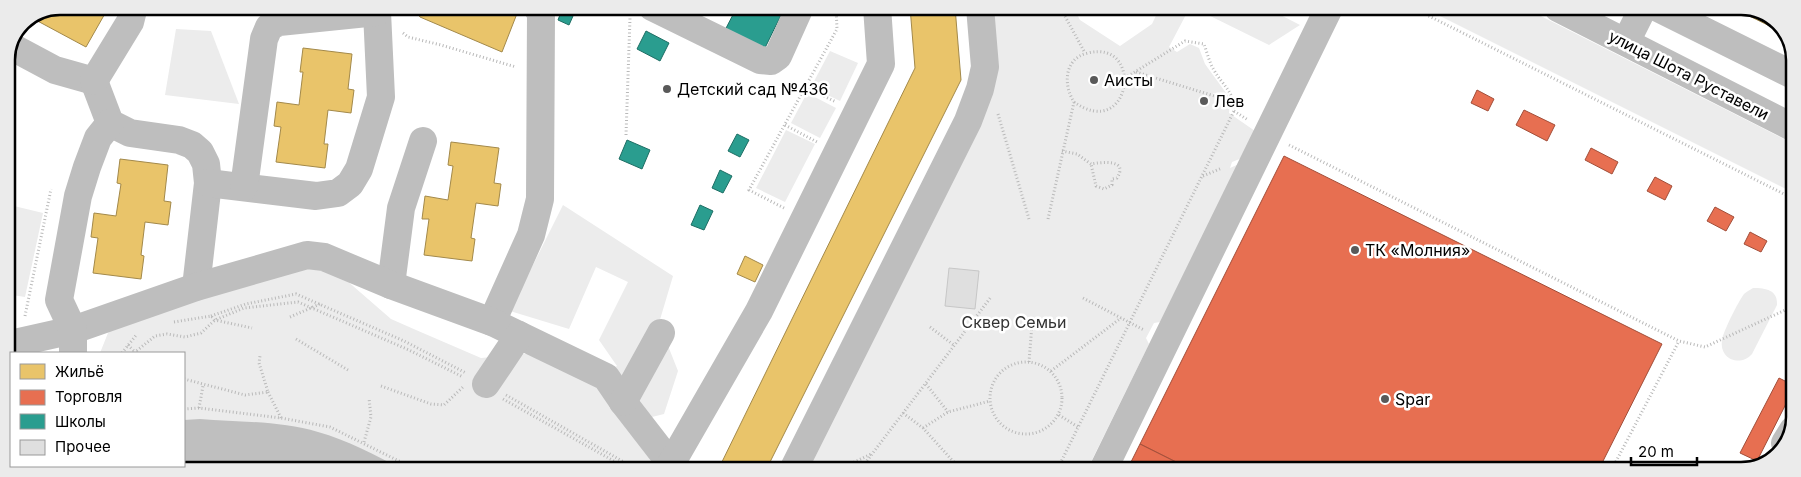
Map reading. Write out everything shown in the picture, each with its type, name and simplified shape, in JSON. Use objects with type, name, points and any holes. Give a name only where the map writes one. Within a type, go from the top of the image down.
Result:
[{"type":"street","points":[[94,80],[130,22],[132,15]]},
{"type":"street","points":[[244,187],[264,39],[269,27],[280,22],[331,15]]},
{"type":"street","points":[[208,183],[316,196],[338,193],[350,184],[359,169],[381,97],[375,15]]},
{"type":"street","points":[[492,322],[531,235],[540,199],[541,15]]},
{"type":"street","points":[[648,15],[760,60],[771,61],[778,56],[796,15]]},
{"type":"street","points":[[677,462],[759,311],[881,64],[878,15]]},
{"type":"street","points":[[797,462],[968,121],[986,67],[981,15]]},
{"type":"street","points":[[1107,462],[1326,15]]},
{"type":"street","name":"улица Шота Руставели","points":[[1572,15],[1786,124]]},
{"type":"street","points":[[1626,42],[1640,15]]},
{"type":"street","points":[[1672,15],[1786,72]]},
{"type":"street","points":[[16,49],[55,70],[94,80]]},
{"type":"street","points":[[94,80],[110,123],[130,133],[179,140],[192,145],[200,152],[206,164],[208,183],[196,287]]},
{"type":"street","points":[[73,342],[59,300],[84,174],[98,138],[110,123]]},
{"type":"street","points":[[391,285],[401,208],[423,141]]},
{"type":"street","points":[[15,345],[73,342],[196,287],[307,256],[324,257],[391,285],[492,322],[606,376],[623,402],[670,462]]},
{"type":"street","points":[[623,402],[662,333]]},
{"type":"street","points":[[483,386],[519,335]]},
{"type":"path","points":[[382,15],[408,37],[540,75]]},
{"type":"path","points":[[626,135],[641,15]]},
{"type":"path","points":[[804,219],[749,190],[837,30],[836,15]]},
{"type":"path","points":[[1064,15],[1085,53]]},
{"type":"path","points":[[1426,15],[1786,195]]},
{"type":"path","points":[[1060,462],[1234,111],[1234,102],[1227,86],[1214,70],[1204,44],[1185,41],[1125,78]]},
{"type":"path","points":[[1097,51],[1108,54],[1118,61],[1125,78],[1123,94],[1116,104],[1106,110],[1083,109],[1074,102],[1068,92],[1067,74],[1075,59],[1085,53],[1097,51]]},
{"type":"path","points":[[1135,72],[1234,102]]},
{"type":"path","points":[[805,87],[857,112]]},
{"type":"path","points":[[980,89],[992,93],[1029,218]]},
{"type":"path","points":[[1048,219],[1074,102]]},
{"type":"path","points":[[785,125],[838,152]]},
{"type":"path","points":[[1292,139],[1288,146],[1679,341],[1705,347],[1786,310]]},
{"type":"path","points":[[1062,151],[1077,154],[1091,164],[1109,161],[1116,163],[1120,168],[1120,173],[1117,178],[1112,179],[1112,185],[1104,189],[1096,186],[1093,180],[1091,164]]},
{"type":"path","points":[[24,321],[51,189]]},
{"type":"path","points":[[173,322],[211,316],[246,304],[296,294],[320,304],[290,317]]},
{"type":"path","points":[[867,462],[991,297]]},
{"type":"path","points":[[1083,298],[1166,342]]},
{"type":"path","points":[[136,352],[155,336],[166,334],[185,337],[201,332],[216,320],[244,308],[298,302],[409,350],[483,386],[616,462]]},
{"type":"path","points":[[211,316],[216,320],[252,328]]},
{"type":"path","points":[[1050,371],[1121,318]]},
{"type":"path","points":[[1029,362],[1032,324]]},
{"type":"path","points":[[930,328],[955,346]]},
{"type":"path","points":[[123,352],[138,332]]},
{"type":"path","points":[[296,339],[348,370]]},
{"type":"path","points":[[1616,462],[1679,341]]},
{"type":"path","points":[[128,345],[134,352]]},
{"type":"path","points":[[260,356],[259,363],[268,392],[282,418]]},
{"type":"path","points":[[1029,362],[1041,364],[1050,371],[1058,380],[1063,403],[1059,414],[1051,426],[1039,432],[1026,435],[1013,432],[1001,425],[993,414],[990,389],[996,378],[1005,368],[1016,363],[1029,362]]},
{"type":"path","points":[[185,379],[203,386],[245,395],[268,392]]},
{"type":"path","points":[[926,384],[948,412]]},
{"type":"path","points":[[198,408],[203,386]]},
{"type":"path","points":[[381,386],[431,404],[444,405],[483,386]]},
{"type":"path","points":[[364,442],[371,416],[370,398]]},
{"type":"path","points":[[923,428],[948,412],[990,401]]},
{"type":"path","points":[[185,409],[198,408],[282,418],[330,427],[402,462]]},
{"type":"path","points":[[903,413],[923,428],[955,462]]},
{"type":"path","points":[[1059,414],[1078,427]]},
{"type":"path","points":[[854,462],[873,453]]},
{"type":"green space","name":"Сквер Семьи","points":[[987,15],[1077,15],[1080,20],[1120,46],[1152,24],[1156,15],[1186,15],[1169,47],[1177,52],[1190,44],[1199,48],[1205,64],[1229,97],[1213,93],[1217,99],[1230,103],[1229,113],[1255,131],[1242,158],[1232,162],[1230,168],[1239,164],[1160,322],[1154,323],[1146,338],[1149,344],[1091,462],[804,462],[987,94]]},
{"type":"green space","points":[[1208,15],[1281,15],[1300,25],[1269,45]]},
{"type":"green space","points":[[1438,15],[1539,15],[1786,140],[1786,189]]},
{"type":"green space","points":[[176,29],[211,31],[239,104],[165,95]]},
{"type":"green space","points":[[830,51],[858,63],[840,101],[811,87]]},
{"type":"green space","points":[[807,93],[836,108],[820,138],[791,123]]},
{"type":"green space","points":[[786,130],[815,144],[785,202],[756,188]]},
{"type":"green space","points":[[563,205],[673,276],[659,323],[678,371],[664,414],[628,423],[660,462],[185,462],[185,352],[100,352],[108,333],[115,325],[311,263],[330,266],[391,319],[481,358],[533,353],[590,382],[617,366],[599,340],[628,282],[596,267],[569,329],[510,311]]},
{"type":"green space","points":[[15,206],[43,213],[25,297],[15,295]]},
{"type":"green space","points":[[1753,288],[1773,293],[1776,296],[1777,305],[1752,354],[1747,358],[1737,361],[1727,357],[1722,347],[1722,340],[1741,298]]},
{"type":"shaded area","points":[[200,419],[274,424],[304,428],[329,435],[388,462],[185,462],[185,420]]},
{"type":"building: Жильё","points":[[60,15],[104,15],[86,47],[38,21],[43,18]]},
{"type":"building: Жильё","points":[[418,15],[516,15],[502,52]]},
{"type":"building: Жильё","points":[[911,15],[956,15],[961,80],[770,462],[722,462],[915,68]]},
{"type":"building: Жильё","points":[[1748,15],[1758,18],[1772,27]]},
{"type":"building: Жильё","points":[[303,48],[352,54],[348,89],[354,90],[351,113],[328,110],[324,144],[328,144],[325,168],[276,162],[281,127],[274,126],[277,102],[299,105],[303,72],[300,72]]},
{"type":"building: Жильё","points":[[451,142],[499,148],[494,183],[501,184],[498,206],[476,203],[471,238],[475,239],[472,261],[424,255],[429,219],[422,219],[425,196],[448,200],[453,166],[448,165]]},
{"type":"building: Жильё","points":[[120,159],[168,165],[164,201],[171,202],[168,225],[145,222],[141,255],[144,256],[141,279],[93,273],[98,238],[91,237],[94,213],[116,216],[121,184],[117,183]]},
{"type":"building: Жильё","points":[[745,256],[763,265],[755,282],[737,274]]},
{"type":"building: Торговля","points":[[1477,90],[1494,99],[1488,111],[1471,103]]},
{"type":"building: Торговля","points":[[1524,110],[1555,125],[1547,141],[1516,125]]},
{"type":"building: Торговля","points":[[1591,148],[1618,162],[1612,174],[1585,160]]},
{"type":"building: Торговля","name":"ТК «Молния»","points":[[1284,156],[1662,344],[1603,462],[1176,462],[1140,444]]},
{"type":"building: Торговля","points":[[1655,177],[1672,186],[1665,200],[1647,191]]},
{"type":"building: Торговля","points":[[1715,207],[1734,217],[1726,231],[1707,221]]},
{"type":"building: Торговля","points":[[1750,232],[1767,241],[1761,252],[1744,244]]},
{"type":"building: Торговля","points":[[1779,378],[1786,382],[1786,404],[1758,459],[1755,460],[1740,453]]},
{"type":"building: Торговля","points":[[1140,444],[1176,462],[1131,462]]},
{"type":"building: Школы","points":[[560,15],[573,15],[569,25],[558,20]]},
{"type":"building: Школы","points":[[733,15],[781,15],[762,54],[723,34]]},
{"type":"building: Школы","points":[[646,31],[669,43],[660,61],[637,49]]},
{"type":"building: Школы","points":[[737,134],[749,140],[740,157],[728,151]]},
{"type":"building: Школы","points":[[627,140],[650,150],[642,169],[619,159]]},
{"type":"building: Школы","points":[[720,170],[732,176],[723,193],[712,188]]},
{"type":"building: Школы","points":[[700,205],[713,211],[704,230],[691,225]]},
{"type":"building: Прочее","points":[[949,268],[979,271],[975,309],[945,306]]},
{"type":"place","name":"Аисты","points":[[1094,80]]},
{"type":"place","name":"Детский сад №436","points":[[667,89]]},
{"type":"place","name":"Лев","points":[[1204,101]]},
{"type":"place","name":"ТК «Молния»","points":[[1355,250]]},
{"type":"place","name":"Spar","points":[[1385,399]]}]
